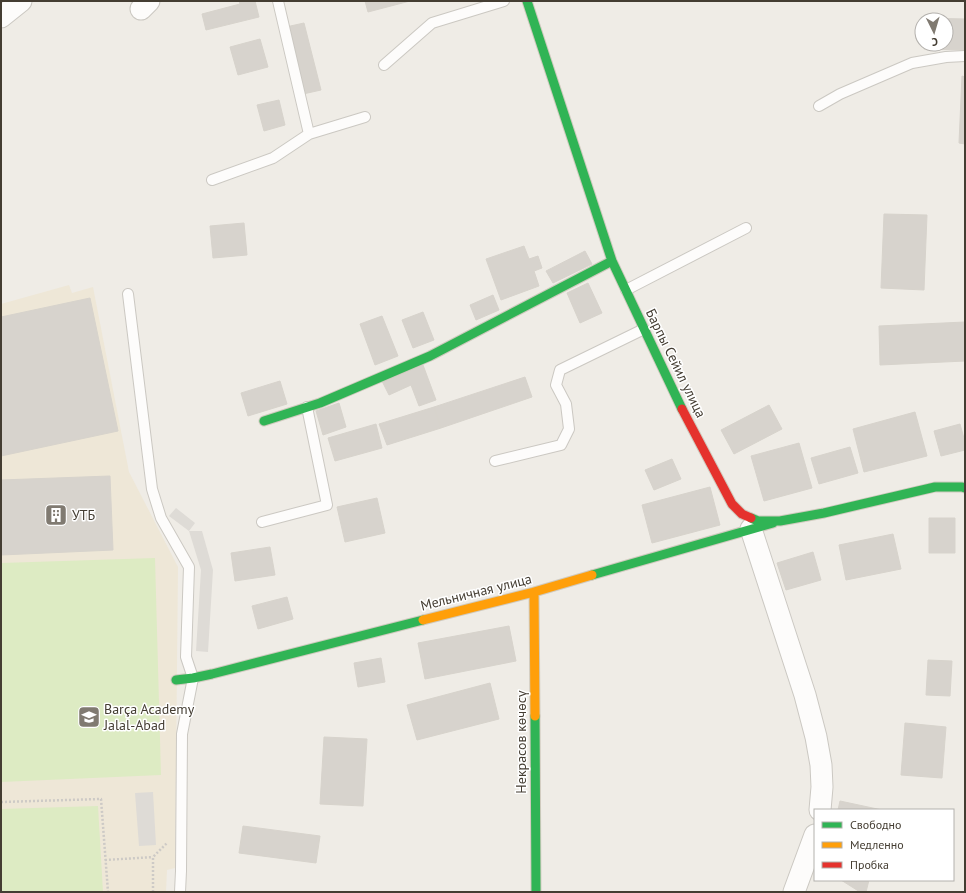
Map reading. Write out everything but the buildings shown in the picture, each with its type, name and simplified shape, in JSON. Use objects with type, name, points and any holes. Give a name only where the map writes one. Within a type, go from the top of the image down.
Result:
[{"type":"street","points":[[1,17],[20,1]]},
{"type":"street","name":"Барпы Сейил улица","points":[[527,1],[612,260],[675,396],[732,504],[742,514],[758,521],[780,521],[824,513],[935,487],[965,488]]},
{"type":"street","points":[[264,421],[320,403],[430,356],[612,260]]},
{"type":"street","name":"Мельничная улица","points":[[173,680],[193,678],[534,592],[780,521]]},
{"type":"street","points":[[751,529],[805,695],[816,737],[821,765],[822,787],[820,809]]},
{"type":"street","name":"Некрасов көчөсү","points":[[534,592],[536,892]]},
{"type":"street","points":[[794,892],[814,838]]},
{"type":"lane","points":[[278,1],[309,134]]},
{"type":"lane","points":[[384,65],[432,23],[504,1]]},
{"type":"lane","points":[[818,106],[840,94],[912,63],[946,57],[965,56]]},
{"type":"lane","points":[[212,180],[272,158],[309,134],[364,117]]},
{"type":"lane","points":[[626,290],[746,228]]},
{"type":"lane","points":[[128,294],[152,489],[161,518],[189,567],[186,657],[193,678],[182,734],[182,871],[180,892]]},
{"type":"lane","points":[[495,461],[561,445],[569,429],[566,404],[556,385],[560,370],[644,329]]},
{"type":"lane","points":[[262,522],[327,505],[307,407]]},
{"type":"path","points":[[1,802],[101,799],[108,892]]},
{"type":"path","points":[[105,860],[153,857],[169,842]]},
{"type":"path","points":[[153,857],[153,892]]},
{"type":"shaded area","name":"Barça Academy Jalal-Abad","points":[[69,285],[72,293],[93,287],[129,472],[178,567],[175,868],[167,870],[166,892],[1,892],[1,304]]},
{"type":"shaded area","points":[[176,508],[195,523],[189,531],[169,516]]},
{"type":"shaded area","points":[[189,531],[202,531],[213,570],[208,652],[196,651],[201,570]]},
{"type":"shaded area","points":[[153,792],[156,845],[139,846],[135,793]]},
{"type":"green space","points":[[155,558],[161,775],[1,782],[1,563]]},
{"type":"green space","points":[[98,806],[103,892],[1,892],[1,809]]},
{"type":"traffic: fast","points":[[527,1],[612,261],[682,409]]},
{"type":"traffic: fast","points":[[264,421],[320,403],[430,356],[612,261]]},
{"type":"traffic: fast","points":[[751,518],[758,521],[780,521],[824,513],[935,487],[965,488]]},
{"type":"traffic: fast","points":[[592,575],[773,523]]},
{"type":"traffic: fast","points":[[176,680],[212,674],[423,620]]},
{"type":"traffic: fast","points":[[535,716],[536,892]]},
{"type":"traffic: slow","points":[[423,620],[534,592],[592,575]]},
{"type":"traffic: slow","points":[[534,592],[535,716]]},
{"type":"traffic: jam","points":[[682,409],[732,504],[742,514],[751,518]]},
{"type":"place","name":"УТБ","points":[[56,515]]},
{"type":"place","name":"Barça Academy Jalal-Abad","points":[[89,717]]}]
